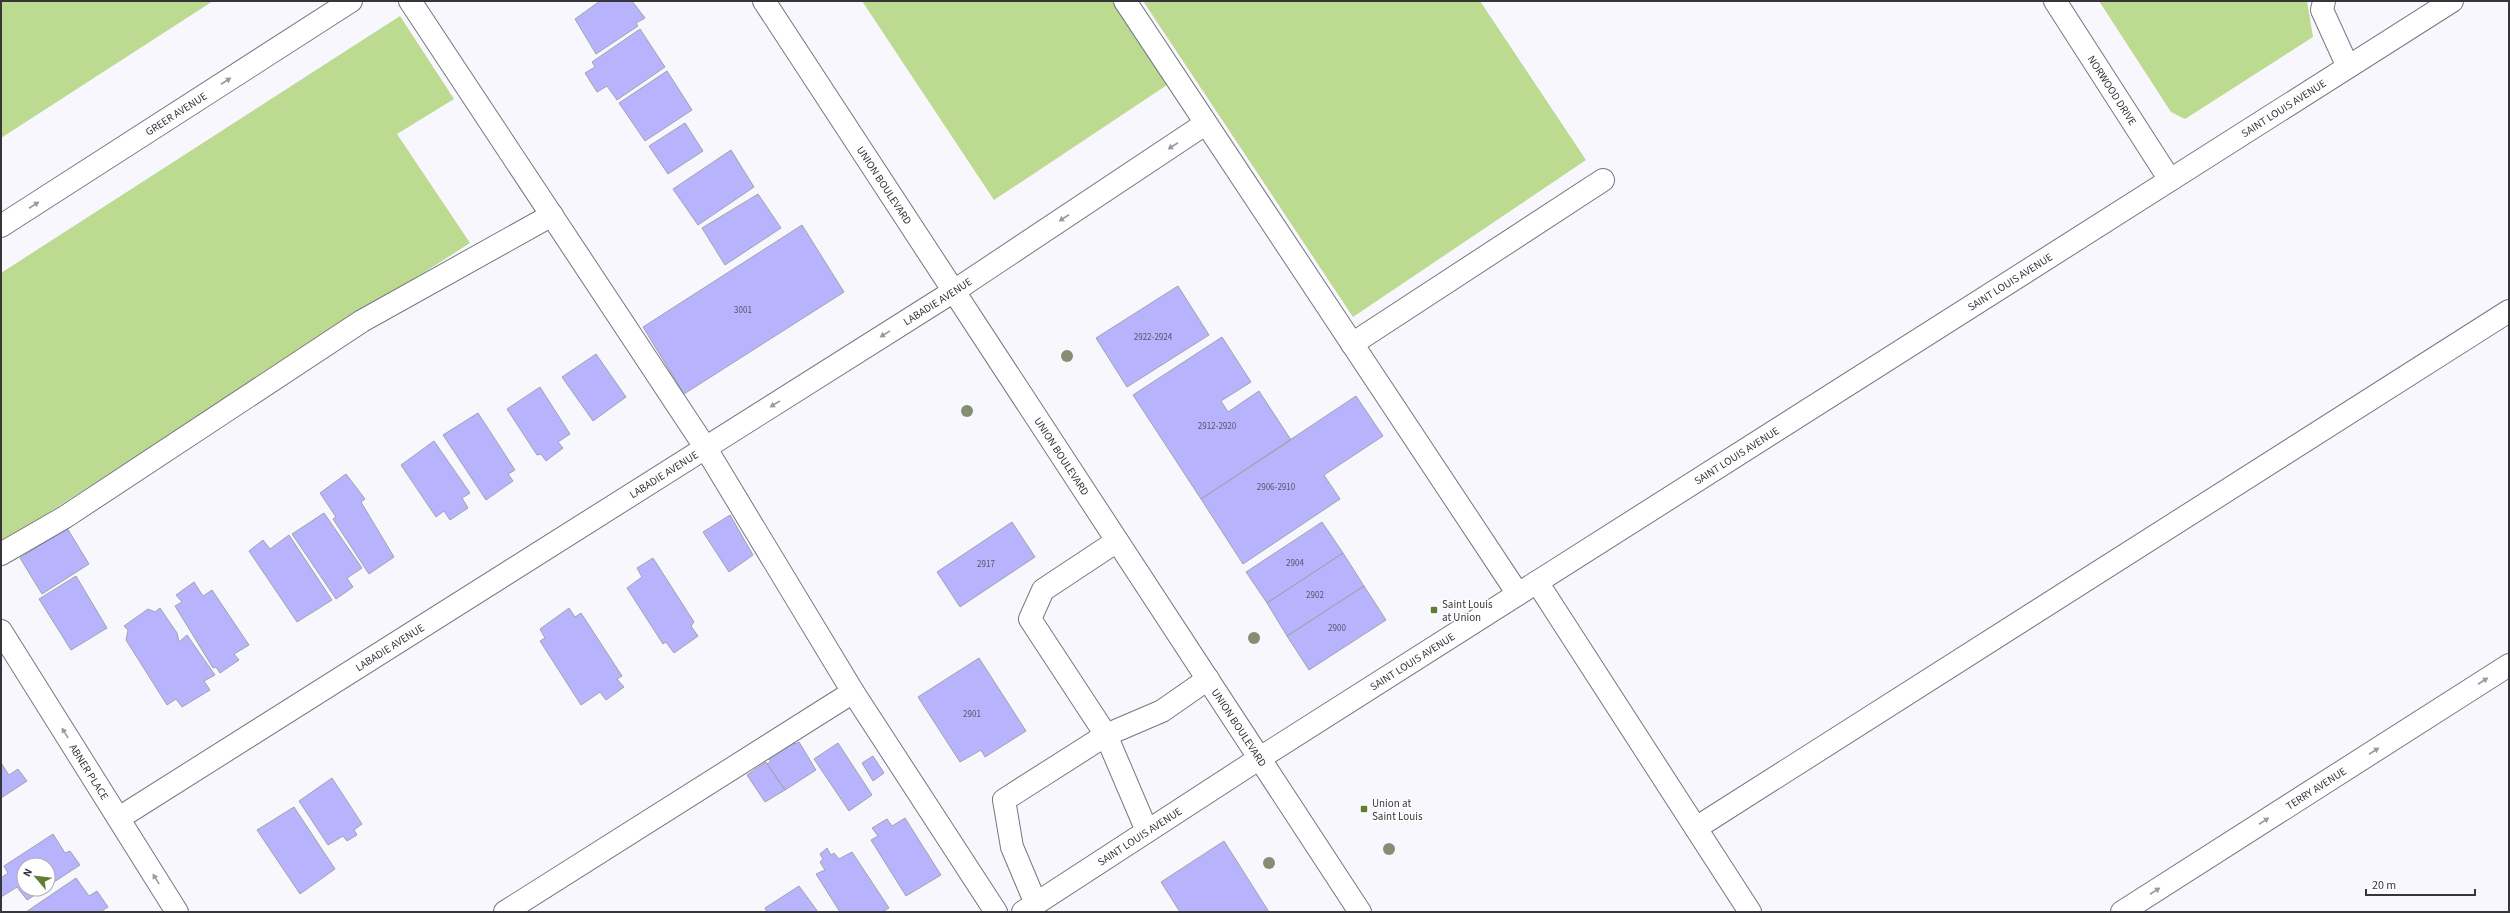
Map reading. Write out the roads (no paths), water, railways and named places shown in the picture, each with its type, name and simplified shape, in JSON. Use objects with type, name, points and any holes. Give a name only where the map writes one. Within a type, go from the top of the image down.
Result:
[{"type":"street","name":"GREER AVENUE","points":[[1,226],[351,1]]},
{"type":"street","points":[[410,1],[705,447],[853,692],[996,912]]},
{"type":"street","name":"UNION BOULEVARD","points":[[764,1],[1360,912]]},
{"type":"street","points":[[1125,1],[1205,124],[1518,594]]},
{"type":"street","name":"NORWOOD DRIVE","points":[[2055,1],[2170,180]]},
{"type":"street","points":[[2324,1],[2322,10],[2348,67]]},
{"type":"street","name":"SAINT LOUIS AVENUE","points":[[1029,908],[1260,758],[2452,1]]},
{"type":"street","name":"LABADIE AVENUE","points":[[118,818],[954,291],[1205,124]]},
{"type":"street","points":[[1352,344],[1603,180]]},
{"type":"street","points":[[1,554],[65,517],[362,320],[552,215]]},
{"type":"street","points":[[1696,828],[2509,311]]},
{"type":"street","points":[[1117,541],[1043,590],[1030,619],[1106,735],[1148,831]]},
{"type":"street","points":[[1537,582],[1750,912]]},
{"type":"street","name":"ABNER PLACE","points":[[1,631],[177,912]]},
{"type":"street","name":"TERRY AVENUE","points":[[2122,912],[2509,665]]},
{"type":"street","points":[[1029,908],[1012,847],[1004,800],[1106,735],[1162,711],[1208,679]]},
{"type":"street","points":[[505,912],[853,692]]},
{"type":"place","name":"Saint Louis at Union","points":[[1434,610]]},
{"type":"place","name":"Union at Saint Louis","points":[[1364,809]]}]
